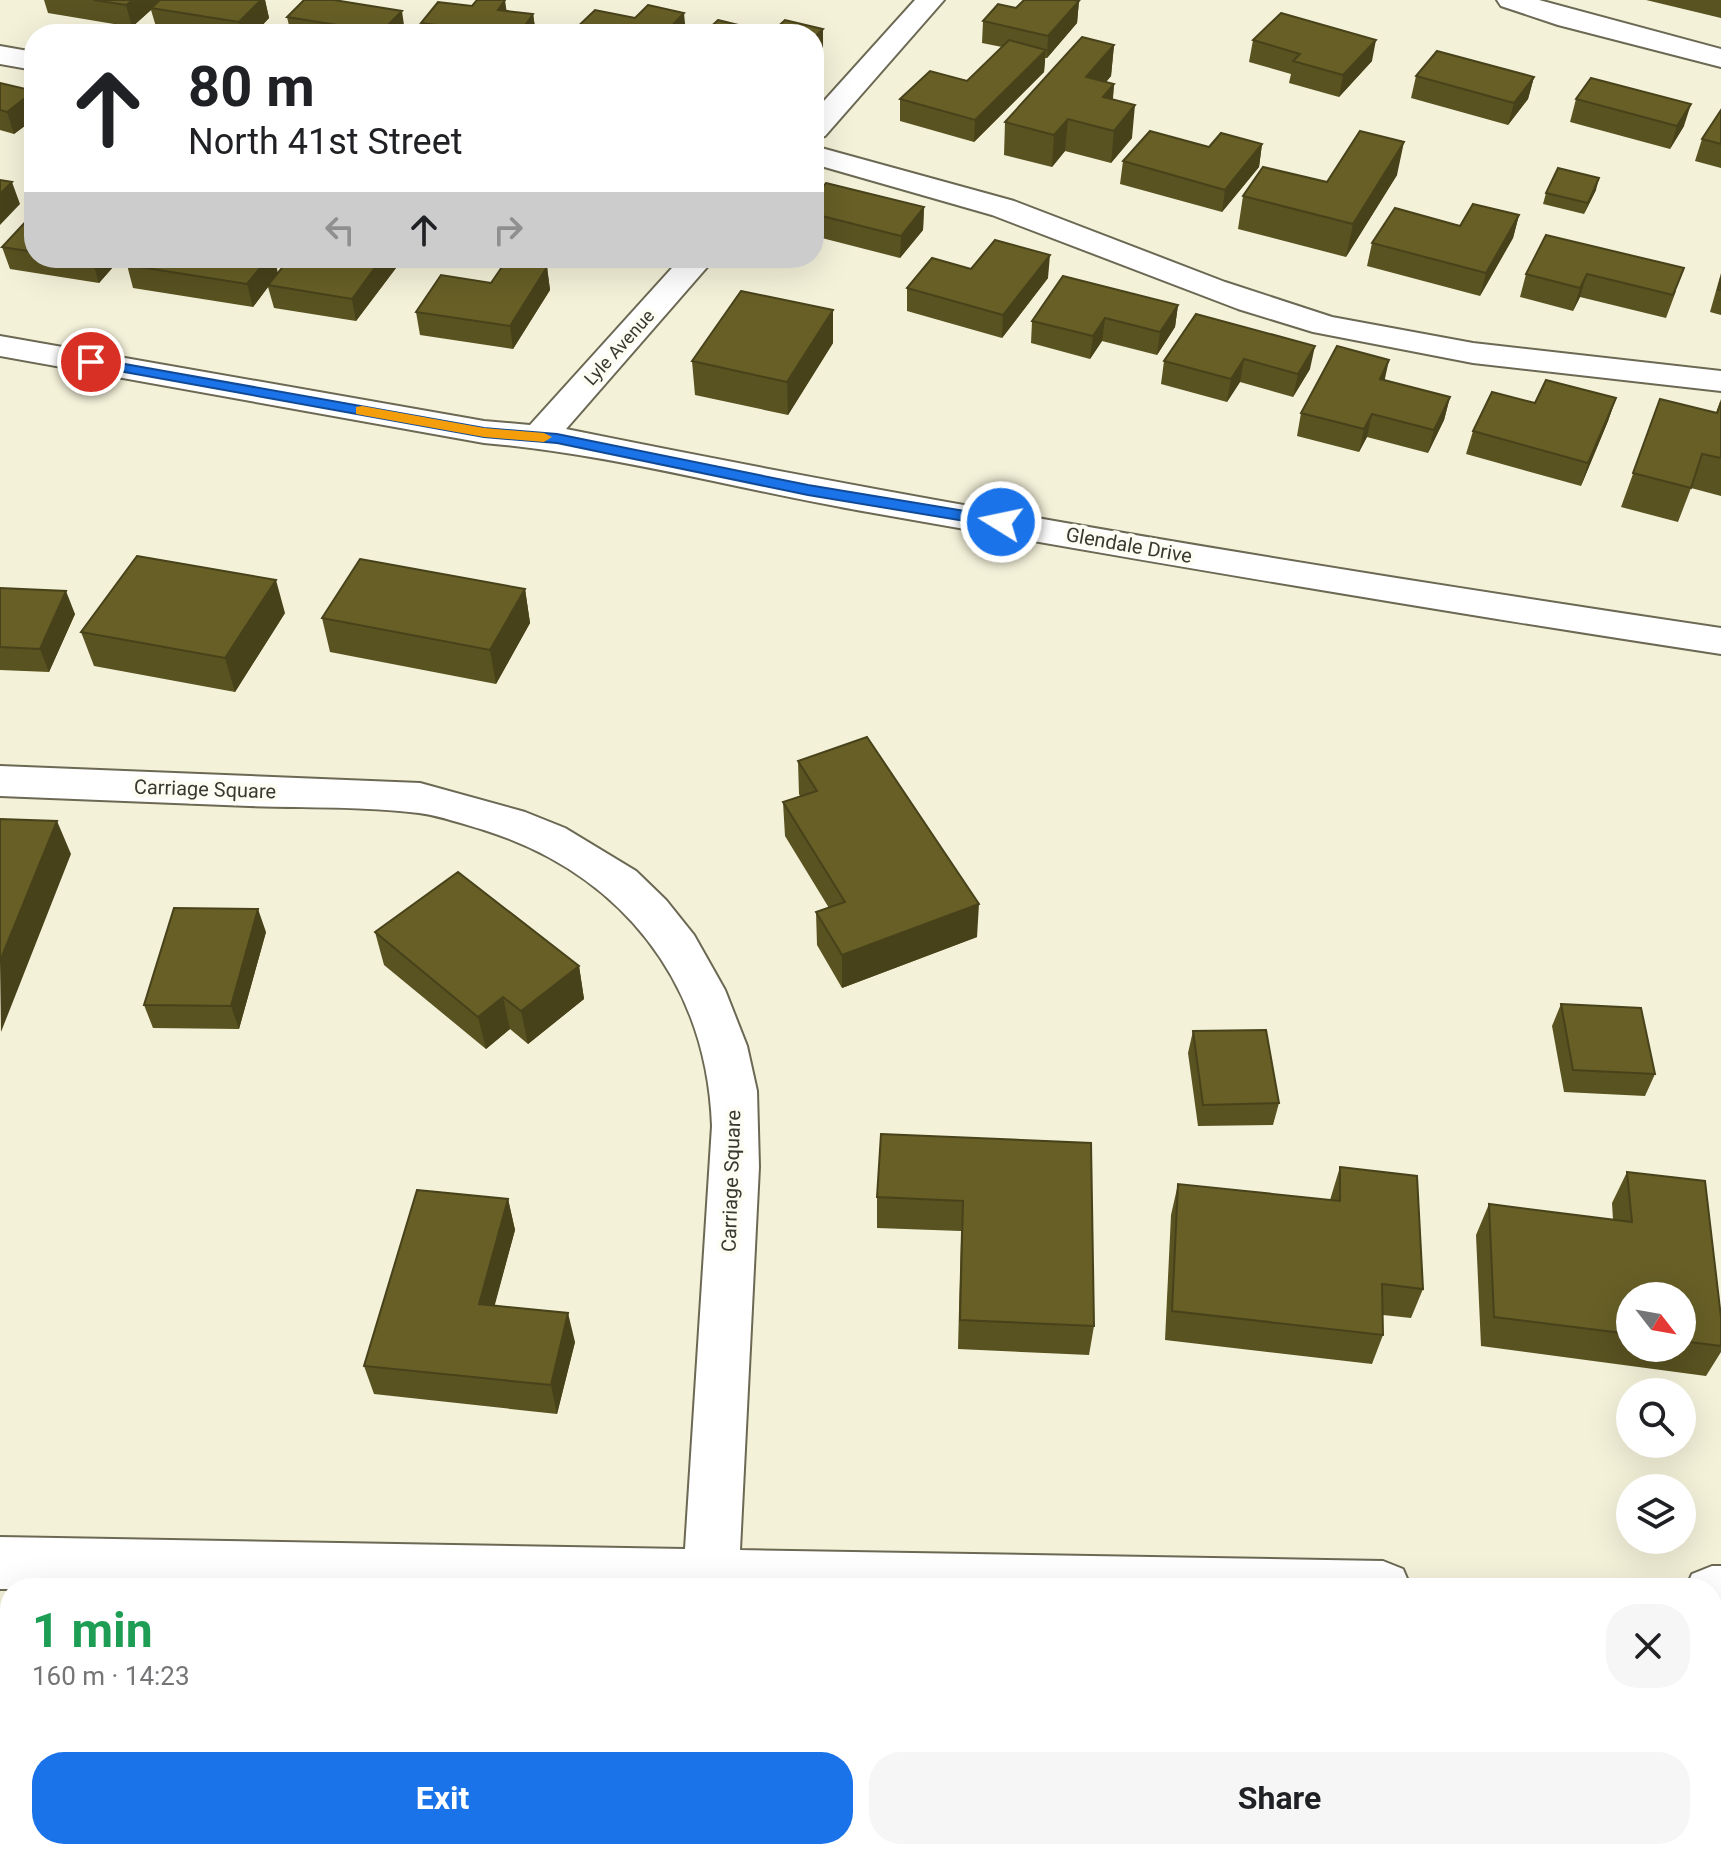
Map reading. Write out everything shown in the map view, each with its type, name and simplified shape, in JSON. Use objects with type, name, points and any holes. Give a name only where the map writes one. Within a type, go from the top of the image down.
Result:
[{"type":"street","points":[[824,119],[930,0]]},
{"type":"street","points":[[1511,0],[1608,30],[1721,58]]},
{"type":"street","points":[[0,55],[24,59]]},
{"type":"street","points":[[824,158],[917,181],[1030,217],[1254,304],[1326,325],[1416,344],[1508,358],[1721,381]]},
{"type":"street","name":"Lyle Avenue","points":[[539,437],[690,268]]},
{"type":"street","name":"Glendale Drive","points":[[0,346],[484,432],[539,437],[808,490],[1415,595],[1721,641]]},
{"type":"street","name":"Carriage Square","points":[[0,781],[420,798],[484,813],[553,839],[610,872],[645,902],[688,961],[717,1023],[735,1105],[711,1577]]},
{"type":"street","points":[[0,1563],[772,1578]]},
{"type":"building","points":[[94,0],[133,0],[126,5]]},
{"type":"building","points":[[160,0],[261,0],[239,22],[151,8]]},
{"type":"building","points":[[304,0],[334,0],[402,11],[389,24],[331,24],[287,17]]},
{"type":"building","points":[[477,0],[505,0],[498,10],[533,14],[526,24],[421,23],[438,2],[472,6]]},
{"type":"building","points":[[1024,0],[1079,1],[1048,36],[983,21],[998,4],[1016,8]]},
{"type":"building","points":[[648,5],[684,13],[674,24],[580,24],[595,10],[635,18]]},
{"type":"building","points":[[1281,13],[1376,40],[1343,75],[1293,61],[1300,54],[1253,40]]},
{"type":"building","points":[[718,20],[734,24],[714,24]]},
{"type":"building","points":[[785,20],[802,24],[781,24]]},
{"type":"building","points":[[1082,37],[1114,45],[1086,77],[1114,84],[1103,97],[1135,105],[1114,131],[1068,119],[1054,135],[1005,122]]},
{"type":"building","points":[[1009,40],[1046,50],[975,120],[900,99],[930,71],[967,81]]},
{"type":"building","points":[[1437,51],[1534,77],[1514,103],[1416,76]]},
{"type":"building","points":[[1591,78],[1691,104],[1677,126],[1576,99]]},
{"type":"building","points":[[0,83],[24,89],[24,99],[7,112],[0,110]]},
{"type":"building","points":[[1721,110],[1721,144],[1702,139]]},
{"type":"building","points":[[1150,131],[1209,147],[1221,133],[1262,144],[1225,190],[1123,161]]},
{"type":"building","points":[[1360,131],[1404,142],[1353,224],[1243,196],[1263,167],[1327,182]]},
{"type":"building","points":[[1558,168],[1599,178],[1588,203],[1546,193]]},
{"type":"building","points":[[0,180],[12,182],[0,194]]},
{"type":"building","points":[[826,183],[924,207],[901,236],[824,217]]},
{"type":"building","points":[[1473,204],[1519,215],[1486,273],[1372,243],[1395,208],[1460,226]]},
{"type":"building","points":[[24,223],[24,250],[2,247]]},
{"type":"building","points":[[1546,235],[1684,268],[1673,295],[1587,274],[1580,288],[1526,274]]},
{"type":"building","points":[[995,240],[1050,255],[1003,315],[907,288],[932,258],[971,269]]},
{"type":"building","points":[[146,268],[260,268],[247,284]]},
{"type":"building","points":[[282,268],[375,268],[352,299],[268,285]]},
{"type":"building","points":[[501,268],[546,268],[510,326],[416,312],[441,275],[491,283]]},
{"type":"building","points":[[1063,276],[1178,305],[1160,332],[1105,318],[1093,336],[1032,321]]},
{"type":"building","points":[[741,291],[833,310],[787,382],[692,361]]},
{"type":"building","points":[[1196,314],[1315,346],[1298,374],[1244,359],[1231,379],[1164,361]]},
{"type":"building","points":[[1337,346],[1389,360],[1380,379],[1450,397],[1434,430],[1372,414],[1364,429],[1301,413]]},
{"type":"building","points":[[1546,380],[1616,398],[1588,463],[1473,431],[1492,392],[1535,403]]},
{"type":"building","points":[[1660,399],[1717,413],[1721,402],[1721,458],[1702,454],[1691,488],[1633,473]]},
{"type":"building","points":[[137,556],[276,580],[225,658],[81,632]]},
{"type":"building","points":[[360,559],[525,589],[490,650],[322,618]]},
{"type":"building","points":[[0,588],[66,591],[40,649],[0,647]]},
{"type":"building","points":[[867,737],[979,904],[842,955],[816,912],[845,902],[783,802],[817,791],[798,761]]},
{"type":"building","points":[[0,819],[57,821],[0,961]]},
{"type":"building","points":[[458,872],[579,966],[521,1011],[503,997],[478,1017],[375,932]]},
{"type":"building","points":[[174,908],[258,909],[231,1006],[144,1005]]},
{"type":"building","points":[[1561,1004],[1641,1008],[1655,1074],[1573,1070]]},
{"type":"building","points":[[1266,1030],[1279,1103],[1203,1105],[1193,1031]]},
{"type":"building","points":[[881,1134],[1091,1143],[1094,1326],[960,1320],[963,1201],[877,1197]]},
{"type":"building","points":[[1340,1167],[1417,1176],[1423,1289],[1382,1284],[1383,1335],[1172,1311],[1178,1184],[1340,1201]]},
{"type":"building","points":[[1627,1172],[1705,1181],[1721,1317],[1721,1346],[1696,1343],[1696,1282],[1616,1282],[1616,1332],[1494,1317],[1489,1204],[1632,1222]]},
{"type":"building","points":[[417,1190],[508,1199],[479,1304],[568,1313],[551,1385],[364,1366]]},
{"type":"slow traffic","points":[[362,411],[484,432],[544,437]]},
{"type":"route","points":[[91,362],[484,432],[557,438],[808,490],[1001,522]]}]
